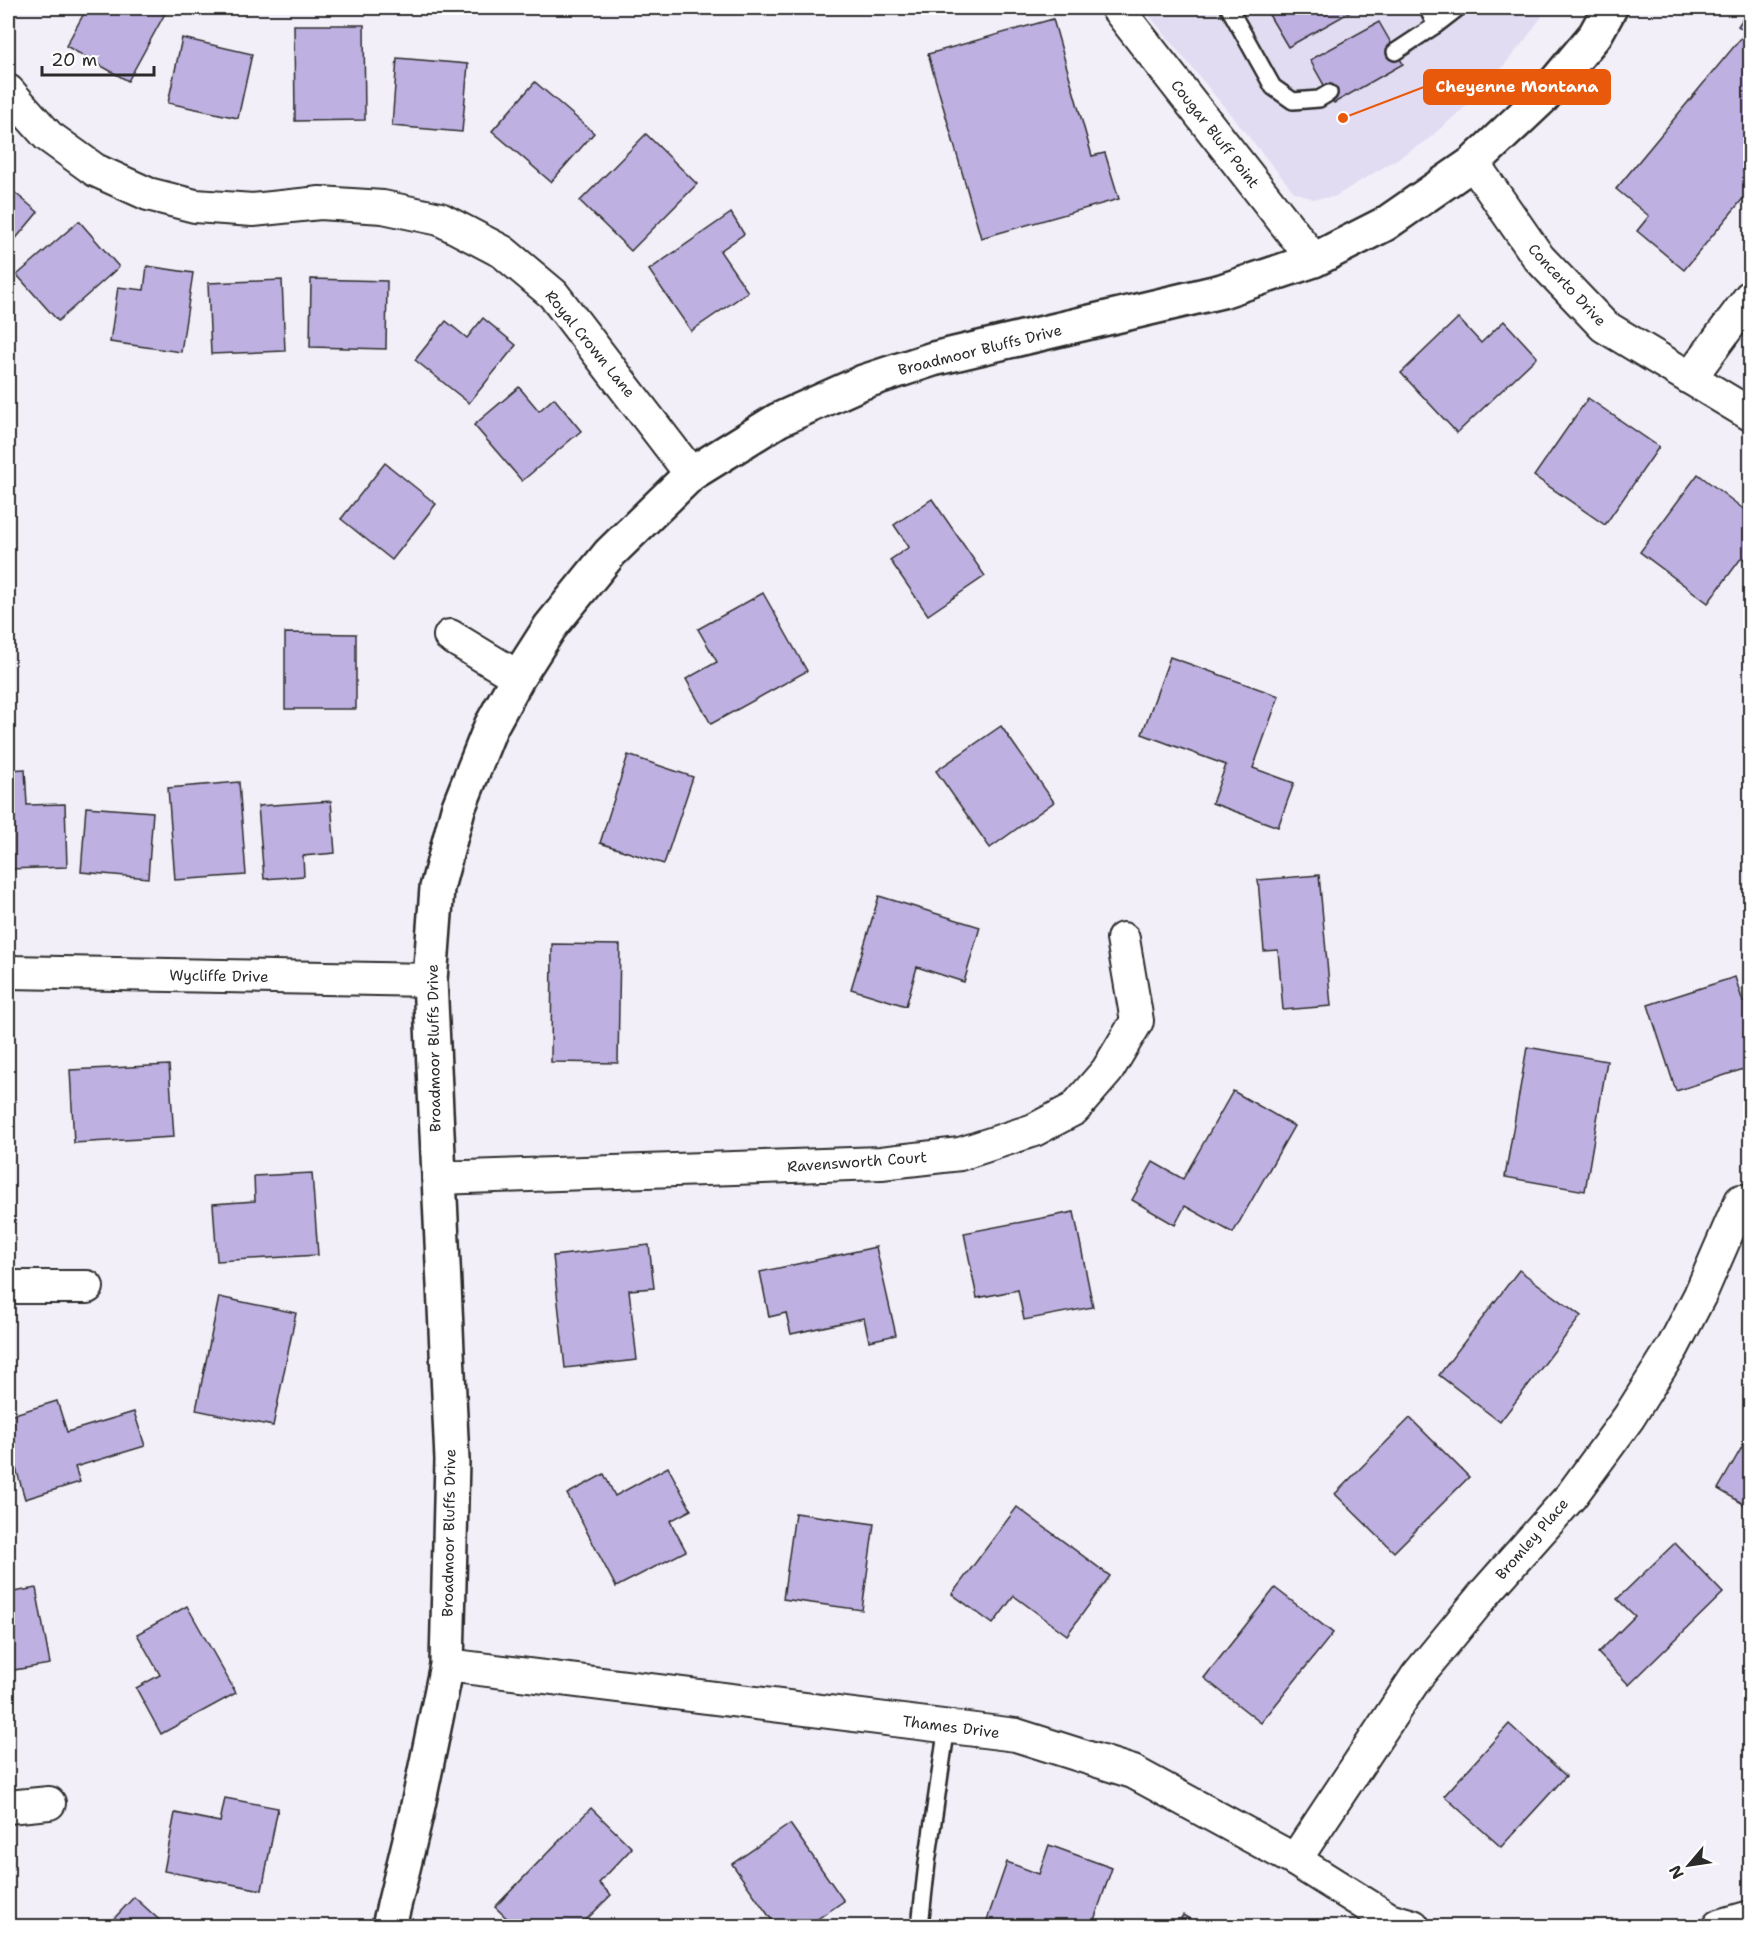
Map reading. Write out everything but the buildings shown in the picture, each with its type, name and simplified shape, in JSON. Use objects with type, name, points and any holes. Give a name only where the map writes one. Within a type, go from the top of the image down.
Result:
[{"type":"street","name":"Cougar Bluff Point","points":[[1117,8],[1314,260]]},
{"type":"street","name":"Broadmoor Bluffs Drive","points":[[389,1926],[416,1815],[447,1665],[452,1460],[430,980],[437,888],[458,809],[491,726],[518,677],[550,627],[610,553],[691,474],[778,420],[863,382],[933,358],[1222,291],[1314,260],[1385,225],[1473,163],[1543,97],[1595,35],[1610,8]]},
{"type":"street","name":"Royal Crown Lane","points":[[8,91],[48,136],[95,170],[148,194],[195,206],[253,210],[320,203],[382,207],[440,219],[503,252],[553,294],[691,474]]},
{"type":"street","name":"Concerto Drive","points":[[1473,163],[1539,258],[1604,326],[1750,414]]},
{"type":"street","points":[[1690,378],[1750,297]]},
{"type":"street","points":[[450,636],[518,677]]},
{"type":"street","name":"Ravensworth Court","points":[[438,1178],[881,1163],[960,1154],[1034,1130],[1074,1109],[1107,1071],[1137,1021],[1123,939]]},
{"type":"street","name":"Wycliffe Drive","points":[[8,972],[430,980]]},
{"type":"street","name":"Bromley Place","points":[[1295,1860],[1417,1677],[1486,1592],[1571,1496],[1629,1417],[1673,1347],[1700,1295],[1741,1201]]},
{"type":"street","points":[[8,1287],[87,1287]]},
{"type":"street","name":"Thames Drive","points":[[447,1665],[1016,1735],[1132,1772],[1295,1860],[1389,1919],[1413,1926]]},
{"type":"street","points":[[8,1807],[49,1803]]},
{"type":"street","points":[[1719,1926],[1750,1917]]},
{"type":"lane","points":[[1229,8],[1273,87],[1293,101],[1319,99],[1329,93]]},
{"type":"lane","points":[[1427,8],[1436,25]]},
{"type":"lane","points":[[1395,52],[1458,8]]},
{"type":"lane","points":[[920,1926],[947,1726]]},
{"type":"shaded area","points":[[1143,8],[1548,8],[1481,93],[1425,142],[1334,197],[1313,199],[1294,192]]},
{"type":"place","name":"Cheyenne Montana","points":[[1343,118]]}]
